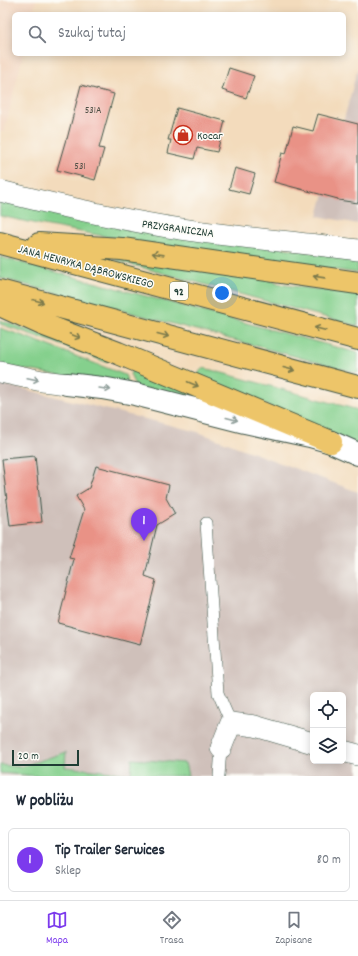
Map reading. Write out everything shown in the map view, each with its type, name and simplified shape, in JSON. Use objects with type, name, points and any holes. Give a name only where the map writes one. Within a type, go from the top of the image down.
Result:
[{"type":"main road","points":[[0,242],[122,249],[358,283]]},
{"type":"main road","name":"JANA HENRYKA DĄBROWSKIEGO","points":[[0,242],[358,339]]},
{"type":"main road","points":[[0,291],[358,387]]},
{"type":"main road","points":[[0,305],[42,324],[118,353],[331,442]]},
{"type":"street","name":"PRZYGRANICZNA","points":[[0,191],[122,219],[188,230],[358,250]]},
{"type":"street","points":[[0,372],[32,379],[135,394],[253,424],[310,436],[331,442],[358,454]]},
{"type":"street","points":[[221,748],[231,723],[255,726],[310,742]]},
{"type":"street","points":[[346,752],[358,755]]},
{"type":"lane","points":[[206,523],[218,693],[231,723]]},
{"type":"lane","points":[[219,776],[221,748]]},
{"type":"shaded area","points":[[0,0],[36,0],[33,12],[12,12],[12,56],[23,56],[4,132],[0,131]]},
{"type":"shaded area","points":[[358,67],[358,224],[318,216]]},
{"type":"shaded area","points":[[0,383],[198,432],[358,492],[358,776],[0,776]]},
{"type":"green space","points":[[0,201],[358,260],[358,273],[178,248],[44,225],[0,216]]},
{"type":"green space","points":[[0,257],[358,353],[358,373],[0,278]]},
{"type":"green space","points":[[116,259],[267,278],[278,284],[358,295],[358,326],[118,261]]},
{"type":"green space","points":[[0,320],[109,360],[106,362],[51,341],[0,324]]},
{"type":"green space","points":[[0,328],[125,375],[130,388],[0,365]]},
{"type":"green space","points":[[204,368],[358,410],[358,445],[199,376],[200,371]]},
{"type":"green space","points":[[133,369],[223,406],[136,389],[130,374]]},
{"type":"green space","points":[[66,752],[65,767],[131,774],[132,759],[185,763],[188,776],[37,776],[0,773],[0,765],[21,767]]},
{"type":"building","points":[[229,68],[254,76],[246,98],[222,90]]},
{"type":"building","points":[[81,85],[114,94],[99,148],[104,149],[95,180],[57,170],[67,139]]},
{"type":"building","points":[[177,108],[225,121],[217,152],[197,148],[194,159],[168,153],[171,140],[168,140]]},
{"type":"building","points":[[318,114],[358,124],[358,203],[338,200],[274,182],[282,153],[286,154],[293,126],[313,131]]},
{"type":"building","points":[[235,168],[255,174],[249,194],[229,189]]},
{"type":"building","points":[[35,456],[42,522],[10,526],[2,459]]},
{"type":"building","points":[[96,466],[169,485],[166,498],[175,514],[157,525],[145,576],[156,580],[140,645],[58,623],[74,559],[69,558],[84,510],[76,496],[89,488]]},
{"type":"place","name":"Kocar","points":[[183,135]]},
{"type":"place","name":"Tip Trailer Serwices","points":[[144,541]]}]
